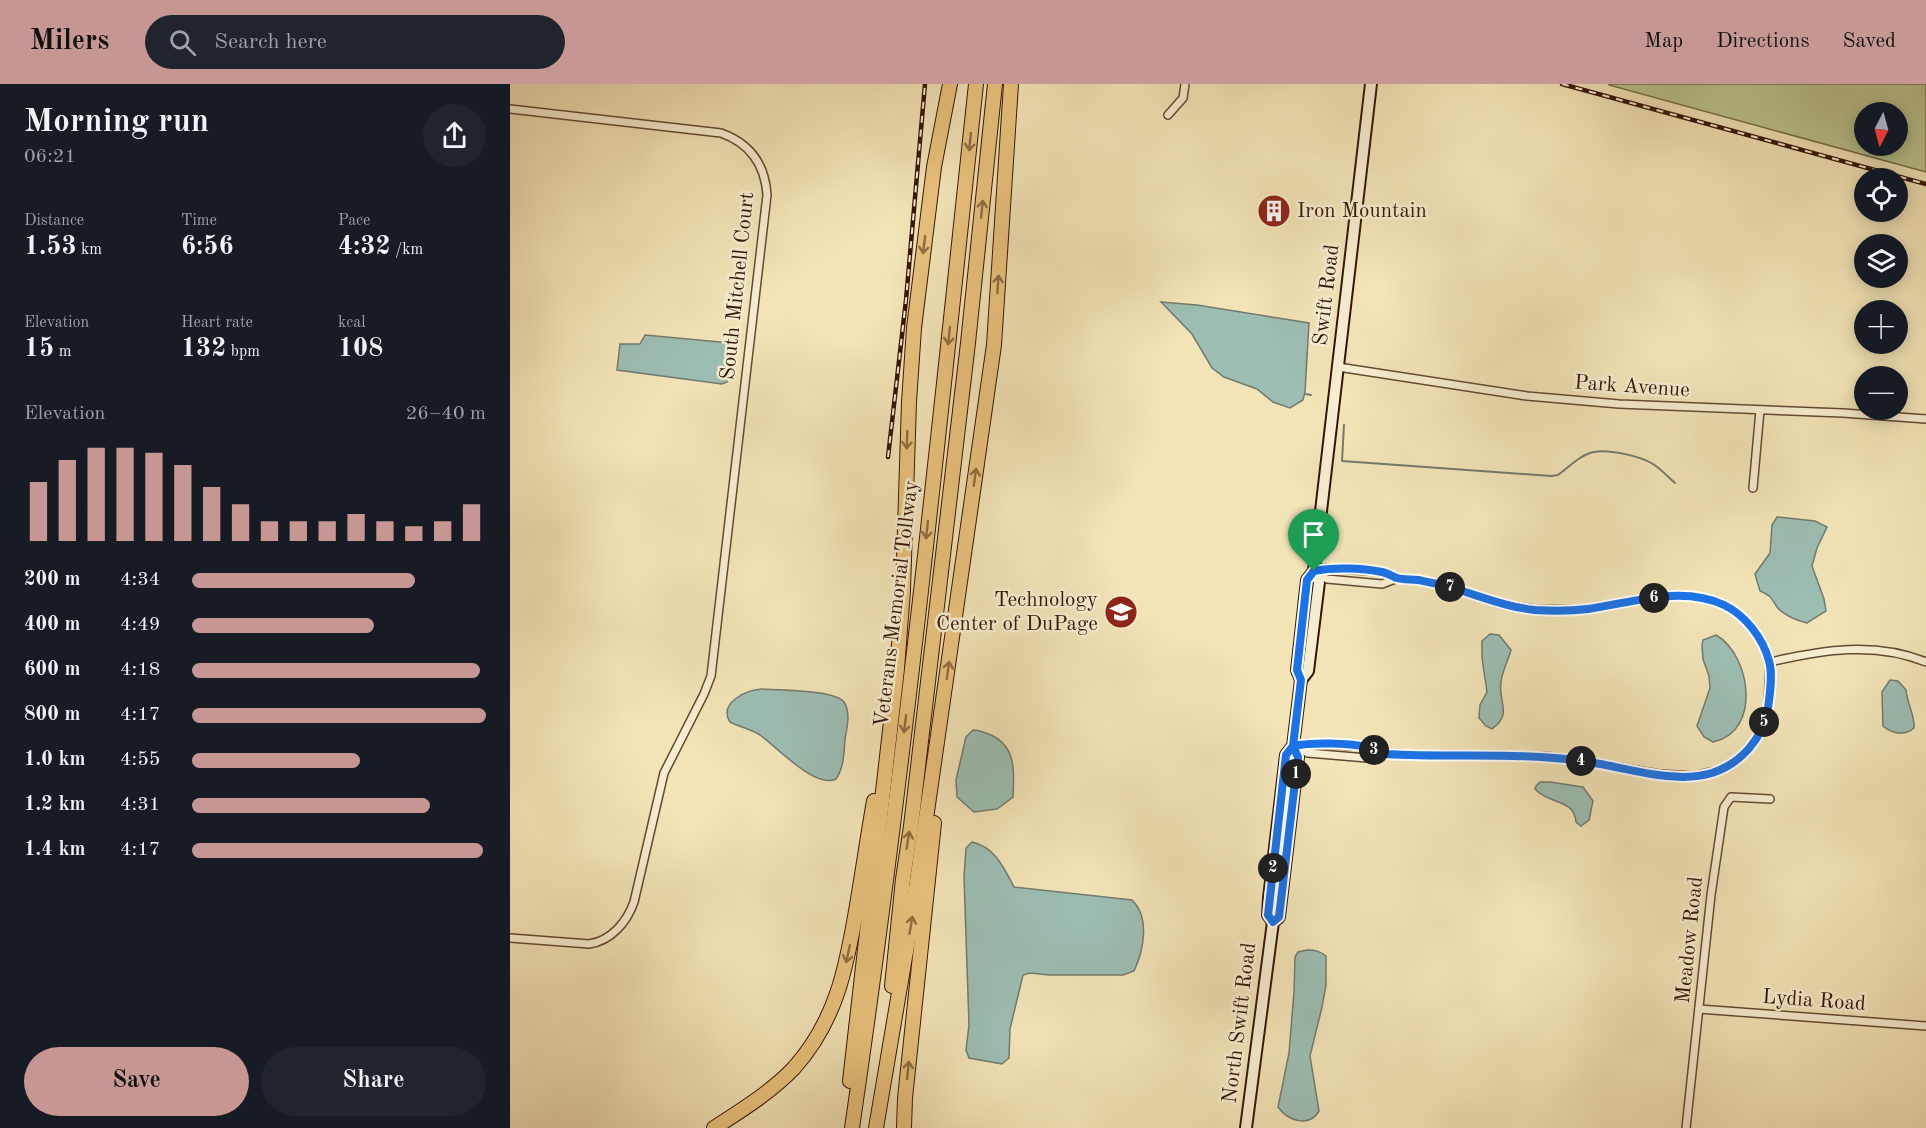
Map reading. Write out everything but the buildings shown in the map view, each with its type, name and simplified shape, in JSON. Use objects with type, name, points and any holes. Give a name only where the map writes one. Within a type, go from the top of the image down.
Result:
[{"type":"highway","points":[[845,1128],[897,669],[903,591],[909,402],[914,328],[934,167],[950,84]]},
{"type":"highway","name":"Veterans Memorial Tollway","points":[[852,1128],[876,965],[906,714],[976,84]]},
{"type":"highway","name":"Veterans Memorial Tollway","points":[[876,1128],[903,879],[968,343],[995,84]]},
{"type":"highway","points":[[876,1128],[912,916],[994,345],[1011,84]]},
{"type":"highway","points":[[714,1128],[759,1098],[794,1068],[820,1031],[836,999],[850,944],[897,669]]},
{"type":"highway","points":[[904,1128],[905,1098],[934,832],[943,705]]},
{"type":"street","points":[[1168,115],[1183,98],[1185,84]]},
{"type":"street","name":"Swift Road","points":[[1314,571],[1371,84]]},
{"type":"street","name":"South Mitchell Court","points":[[510,109],[712,131],[730,136],[754,154],[762,171],[767,195],[711,676],[664,772],[634,902],[629,915],[606,940],[589,944],[510,938]]},
{"type":"street","name":"Park Avenue","points":[[1338,367],[1527,396],[1621,405],[1926,419]]},
{"type":"street","points":[[1753,488],[1760,410]]},
{"type":"street","points":[[1293,746],[1308,753],[1367,758],[1379,753],[1544,756],[1683,777],[1705,775],[1732,764],[1751,748],[1758,737],[1768,708],[1770,662],[1759,637],[1741,616],[1725,605],[1705,598],[1659,597],[1580,610],[1534,609],[1500,604],[1430,582],[1398,578],[1383,572],[1328,568],[1314,571]]},
{"type":"street","points":[[1314,571],[1327,579],[1382,584],[1398,578]]},
{"type":"street","name":"North Swift Road","points":[[1246,1128],[1273,922],[1268,915],[1286,755],[1293,746],[1301,680],[1308,671],[1310,660],[1318,582],[1314,571]]},
{"type":"street","points":[[1770,662],[1821,651],[1851,649],[1895,653],[1926,662]]},
{"type":"street","name":"Meadow Road","points":[[1686,1128],[1710,895],[1724,807],[1731,796],[1770,800]]},
{"type":"street","name":"Lydia Road","points":[[1699,1009],[1926,1026]]},
{"type":"green space","points":[[1926,84],[1926,172],[1868,156],[1908,156],[1908,102],[1854,102],[1854,152],[1609,85]]},
{"type":"water","points":[[1161,302],[1197,305],[1309,323],[1303,400],[1290,408],[1273,402],[1257,389],[1224,377],[1212,368],[1192,334]]},
{"type":"water","points":[[645,335],[731,341],[727,382],[722,384],[617,370],[620,344],[640,344]]},
{"type":"water","points":[[1777,517],[1815,521],[1827,527],[1812,566],[1826,611],[1807,623],[1780,610],[1767,594],[1760,591],[1755,574],[1770,553],[1772,525]]},
{"type":"water","points":[[1490,634],[1499,635],[1511,650],[1501,682],[1502,718],[1492,729],[1479,718],[1480,705],[1487,692],[1482,641]]},
{"type":"water","points":[[1716,635],[1728,645],[1737,659],[1746,692],[1745,709],[1739,724],[1729,735],[1713,742],[1704,737],[1697,726],[1710,688],[1709,676],[1703,659],[1703,640]]},
{"type":"water","points":[[1890,680],[1898,681],[1906,690],[1914,723],[1914,728],[1910,731],[1894,732],[1883,726],[1882,692]]},
{"type":"water","points":[[762,689],[819,693],[839,698],[844,702],[848,715],[844,754],[836,779],[827,780],[807,773],[760,735],[730,722],[727,715],[731,703],[742,695]]},
{"type":"water","points":[[973,730],[999,740],[1010,754],[1014,779],[1013,797],[997,809],[974,812],[957,797],[956,780],[966,737]]},
{"type":"water","points":[[1540,782],[1583,787],[1593,801],[1589,820],[1581,826],[1576,822],[1571,809],[1547,798],[1535,789]]},
{"type":"water","points":[[972,842],[993,853],[1014,887],[1132,900],[1138,907],[1143,924],[1143,944],[1134,971],[1123,975],[1030,973],[1023,975],[1010,1029],[1009,1058],[1002,1064],[969,1058],[966,1050],[969,1025],[964,877],[966,848]]},
{"type":"water","points":[[1317,951],[1326,956],[1326,985],[1310,1056],[1319,1111],[1310,1120],[1299,1121],[1287,1116],[1278,1107],[1289,1053],[1295,957],[1298,952]]},
{"type":"waterway","points":[[1306,394],[1311,395]]},
{"type":"waterway","points":[[1344,425],[1342,461],[1551,476],[1558,475],[1589,453],[1608,451],[1647,461],[1659,468],[1675,483]]},
{"type":"railway","points":[[888,457],[906,300],[925,84]]},
{"type":"railway","points":[[1562,84],[1926,184]]},
{"type":"place","name":"Iron Mountain","points":[[1274,211]]},
{"type":"place","name":"Technology Center of DuPage","points":[[1121,612]]},
{"type":"route","points":[[1314,571],[1307,580],[1297,670],[1301,680],[1293,746],[1298,757],[1279,917],[1273,922],[1268,915],[1286,755],[1293,746],[1309,743],[1369,747],[1379,753],[1416,756],[1544,756],[1683,777],[1705,775],[1732,764],[1751,748],[1764,721],[1768,708],[1770,662],[1759,637],[1741,616],[1715,601],[1705,598],[1659,597],[1580,610],[1559,611],[1500,604],[1449,587],[1398,578],[1383,572],[1328,568],[1314,571]]}]
